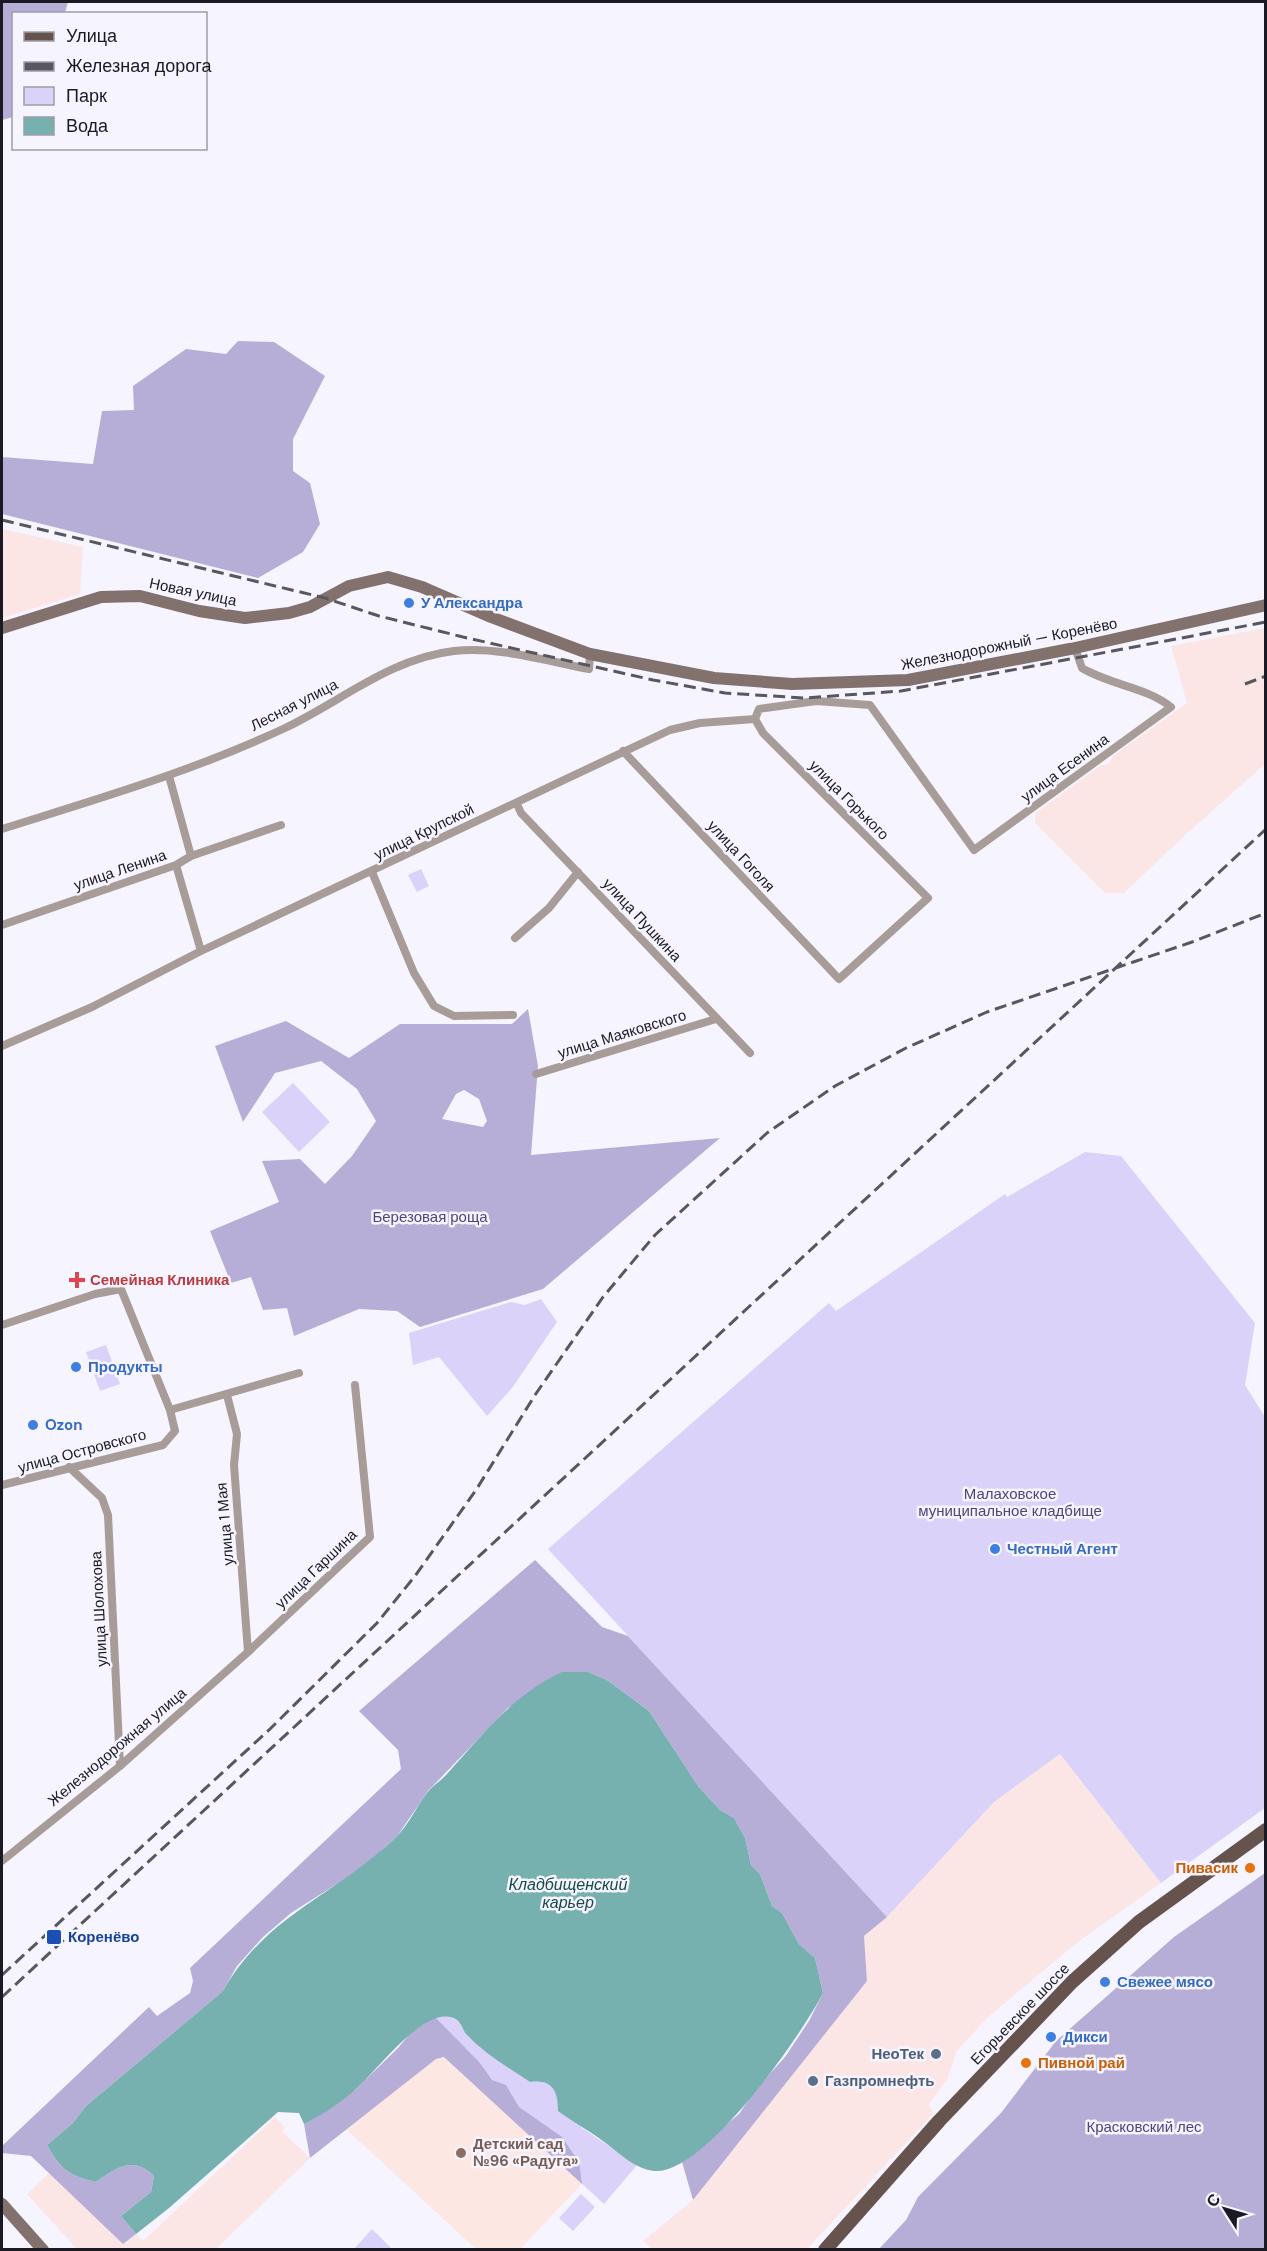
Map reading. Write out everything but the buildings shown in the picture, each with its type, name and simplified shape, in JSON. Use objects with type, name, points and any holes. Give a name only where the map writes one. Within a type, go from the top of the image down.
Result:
[{"type":"main road","name":"Железнодорожный — Коренёво","points":[[310,606],[349,586],[388,577],[422,587],[491,617],[591,654],[714,678],[792,684],[908,680],[1075,648],[1266,605]]},
{"type":"main road","name":"Новая улица","points":[[2,628],[101,597],[140,596],[199,611],[245,618],[289,613],[310,606]]},
{"type":"main road","name":"Егорьевское шоссе","points":[[825,2250],[939,2121],[1072,1982],[1139,1922],[1266,1830]]},
{"type":"main road","points":[[2,2204],[43,2250]]},
{"type":"street","name":"улица Есенина","points":[[974,850],[1171,707],[1159,697],[1098,678],[1082,668],[1075,648]]},
{"type":"street","name":"Лесная улица","points":[[2,830],[169,776],[286,727],[370,680],[413,661],[452,651],[473,649],[589,669],[591,654]]},
{"type":"street","name":"улица Крупской","points":[[2,1046],[92,1007],[201,951],[670,730],[700,723],[755,719],[759,709],[816,701],[870,705],[974,850]]},
{"type":"street","name":"улица Горького","points":[[755,719],[764,733],[928,898],[839,979]]},
{"type":"street","name":"улица Гоголя","points":[[623,751],[839,979]]},
{"type":"street","points":[[169,776],[190,856]]},
{"type":"street","name":"улица Пушкина","points":[[517,804],[521,813],[750,1053]]},
{"type":"street","name":"улица Ленина","points":[[2,925],[176,866],[190,856],[281,825]]},
{"type":"street","points":[[176,866],[201,951]]},
{"type":"street","points":[[372,872],[414,973],[434,1006],[453,1016],[513,1015]]},
{"type":"street","points":[[515,938],[549,908],[578,872]]},
{"type":"street","name":"улица Маяковского","points":[[536,1074],[716,1019]]},
{"type":"street","name":"улица Островского","points":[[2,1324],[95,1294],[121,1289],[170,1410],[175,1431],[163,1444],[2,1485]]},
{"type":"street","points":[[170,1410],[299,1373]]},
{"type":"street","name":"улица Гаршина","points":[[248,1652],[370,1537],[355,1385]]},
{"type":"street","name":"улица 1 Мая","points":[[227,1395],[237,1434],[234,1465],[248,1652]]},
{"type":"street","name":"улица Шолохова","points":[[69,1467],[102,1498],[108,1515],[120,1766]]},
{"type":"street","name":"Железнодорожная улица","points":[[2,1860],[120,1766],[248,1652]]},
{"type":"shaded area","points":[[2,529],[83,547],[80,594],[2,618]]},
{"type":"shaded area","points":[[1265,628],[1265,764],[1124,893],[1105,893],[1035,823],[1036,813],[1101,765],[1108,765],[1113,756],[1187,703],[1171,646]]},
{"type":"shaded area","points":[[1060,1754],[1161,1883],[1079,1941],[988,2017],[956,2052],[948,2078],[929,2104],[933,2114],[807,2249],[653,2250],[643,2241],[693,2200],[867,1981],[864,1936],[887,1917],[994,1802]]},
{"type":"shaded area","name":"Детский сад №96 «Радуга»","points":[[444,2057],[582,2184],[520,2249],[476,2249],[346,2129],[436,2059]]},
{"type":"shaded area","points":[[275,2117],[285,2127],[282,2131],[310,2158],[216,2249],[77,2249],[27,2194],[49,2173],[123,2244],[136,2234],[143,2241]]},
{"type":"green space","points":[[2,2],[68,2],[65,12],[12,12],[12,117],[2,120]]},
{"type":"green space","points":[[238,341],[274,342],[325,376],[293,439],[293,471],[310,483],[320,524],[303,552],[258,578],[2,514],[2,457],[93,464],[102,411],[134,410],[133,386],[186,349],[226,354]]},
{"type":"green space","points":[[421,869],[429,886],[417,892],[408,875]]},
{"type":"green space","name":"Березовая роща","points":[[528,1009],[538,1066],[531,1155],[720,1138],[543,1289],[420,1327],[397,1311],[359,1309],[294,1336],[287,1308],[263,1310],[251,1277],[231,1283],[210,1231],[279,1202],[262,1161],[300,1159],[325,1184],[352,1156],[376,1121],[357,1089],[321,1061],[275,1073],[243,1122],[215,1046],[286,1021],[349,1058],[400,1024],[512,1024]],"holes":[[[464,1090],[479,1099],[487,1121],[483,1127],[442,1119],[456,1094]]]},
{"type":"green space","points":[[293,1083],[330,1122],[299,1152],[262,1112]]},
{"type":"green space","name":"Малаховское муниципальное кладбище","points":[[1085,1152],[1121,1156],[1255,1323],[1245,1385],[1265,1417],[1265,1808],[1161,1883],[1060,1754],[994,1802],[887,1917],[548,1549],[829,1303],[836,1311],[1005,1194],[1007,1197]]},
{"type":"green space","points":[[541,1299],[557,1322],[512,1388],[487,1416],[439,1357],[413,1365],[409,1333],[511,1302],[525,1305]]},
{"type":"green space","points":[[106,1345],[120,1384],[100,1391],[86,1352]]},
{"type":"green space","points":[[535,1560],[602,1627],[628,1636],[887,1917],[864,1936],[867,1981],[693,2200],[682,2162],[739,2114],[756,2089],[785,2057],[809,2021],[823,1993],[815,1958],[799,1944],[782,1913],[772,1906],[760,1874],[751,1865],[745,1838],[734,1818],[720,1810],[698,1786],[649,1711],[607,1680],[588,1672],[508,1708],[428,1791],[398,1835],[365,1866],[291,1913],[263,1937],[237,1966],[223,1991],[85,2107],[73,2123],[47,2145],[66,2170],[96,2182],[118,2168],[132,2165],[139,2166],[154,2176],[151,2192],[121,2216],[136,2234],[123,2244],[31,2156],[2,2153],[2,2146],[149,2007],[157,2016],[190,1993],[193,1981],[190,1968],[401,1769],[398,1750],[359,1711]]},
{"type":"green space","name":"Красковский лес","points":[[1265,1873],[1265,2249],[879,2249],[906,2220],[918,2197],[1001,2113],[1056,2041],[1174,1937]]},
{"type":"green space","points":[[448,2016],[458,2021],[467,2035],[530,2082],[541,2081],[552,2085],[582,2128],[637,2165],[604,2204],[444,2057],[435,2017]]},
{"type":"green space","points":[[435,2017],[480,2063],[492,2080],[506,2085],[519,2107],[562,2137],[579,2162],[582,2184],[444,2057],[436,2059],[310,2158],[304,2124],[356,2089],[412,2031]]},
{"type":"green space","points":[[581,2194],[595,2207],[573,2231],[559,2218]]},
{"type":"green space","points":[[372,2229],[392,2249],[354,2249]]},
{"type":"water","name":"Кладбищенский карьер","points":[[562,1672],[588,1672],[607,1680],[649,1711],[698,1786],[720,1810],[734,1818],[745,1838],[751,1865],[760,1874],[772,1906],[782,1913],[799,1944],[815,1958],[823,1993],[774,2068],[750,2099],[699,2151],[675,2166],[654,2171],[647,2170],[629,2161],[558,2111],[557,2097],[549,2084],[530,2082],[481,2048],[467,2035],[457,2020],[445,2016],[418,2028],[345,2099],[325,2112],[304,2124],[299,2113],[278,2112],[136,2234],[121,2216],[151,2192],[154,2176],[139,2166],[132,2165],[118,2168],[96,2182],[66,2170],[47,2145],[73,2123],[85,2107],[223,1991],[240,1965],[281,1924],[372,1858],[395,1838],[429,1790],[445,1777],[486,1730],[529,1692]]},
{"type":"railway","points":[[2,520],[325,598],[379,616],[463,637],[653,680],[725,693],[805,698],[901,691],[1266,622]]},
{"type":"railway","points":[[1245,684],[1266,676]]},
{"type":"railway","points":[[2,1997],[1266,829]]},
{"type":"railway","points":[[2,1975],[270,1729],[377,1623],[415,1576],[476,1490],[535,1395],[603,1297],[655,1235],[767,1133],[835,1086],[906,1048],[987,1012],[1192,942],[1266,913]]},
{"type":"place","name":"У Александра","points":[[409,603]]},
{"type":"place","name":"Семейная Клиника","points":[[77,1280]]},
{"type":"place","name":"Продукты","points":[[76,1367]]},
{"type":"place","name":"Ozon","points":[[33,1425]]},
{"type":"place","name":"Честный Агент","points":[[995,1549]]},
{"type":"place","name":"Пивасик","points":[[1250,1868]]},
{"type":"place","name":"Коренёво","points":[[54,1937]]},
{"type":"place","name":"Свежее мясо","points":[[1105,1982]]},
{"type":"place","name":"Дикси","points":[[1051,2037]]},
{"type":"place","name":"НеоТек","points":[[936,2054]]},
{"type":"place","name":"Пивной рай","points":[[1026,2063]]},
{"type":"place","name":"Газпромнефть","points":[[813,2081]]},
{"type":"place","name":"Детский сад №96 «Радуга»","points":[[461,2153]]}]
